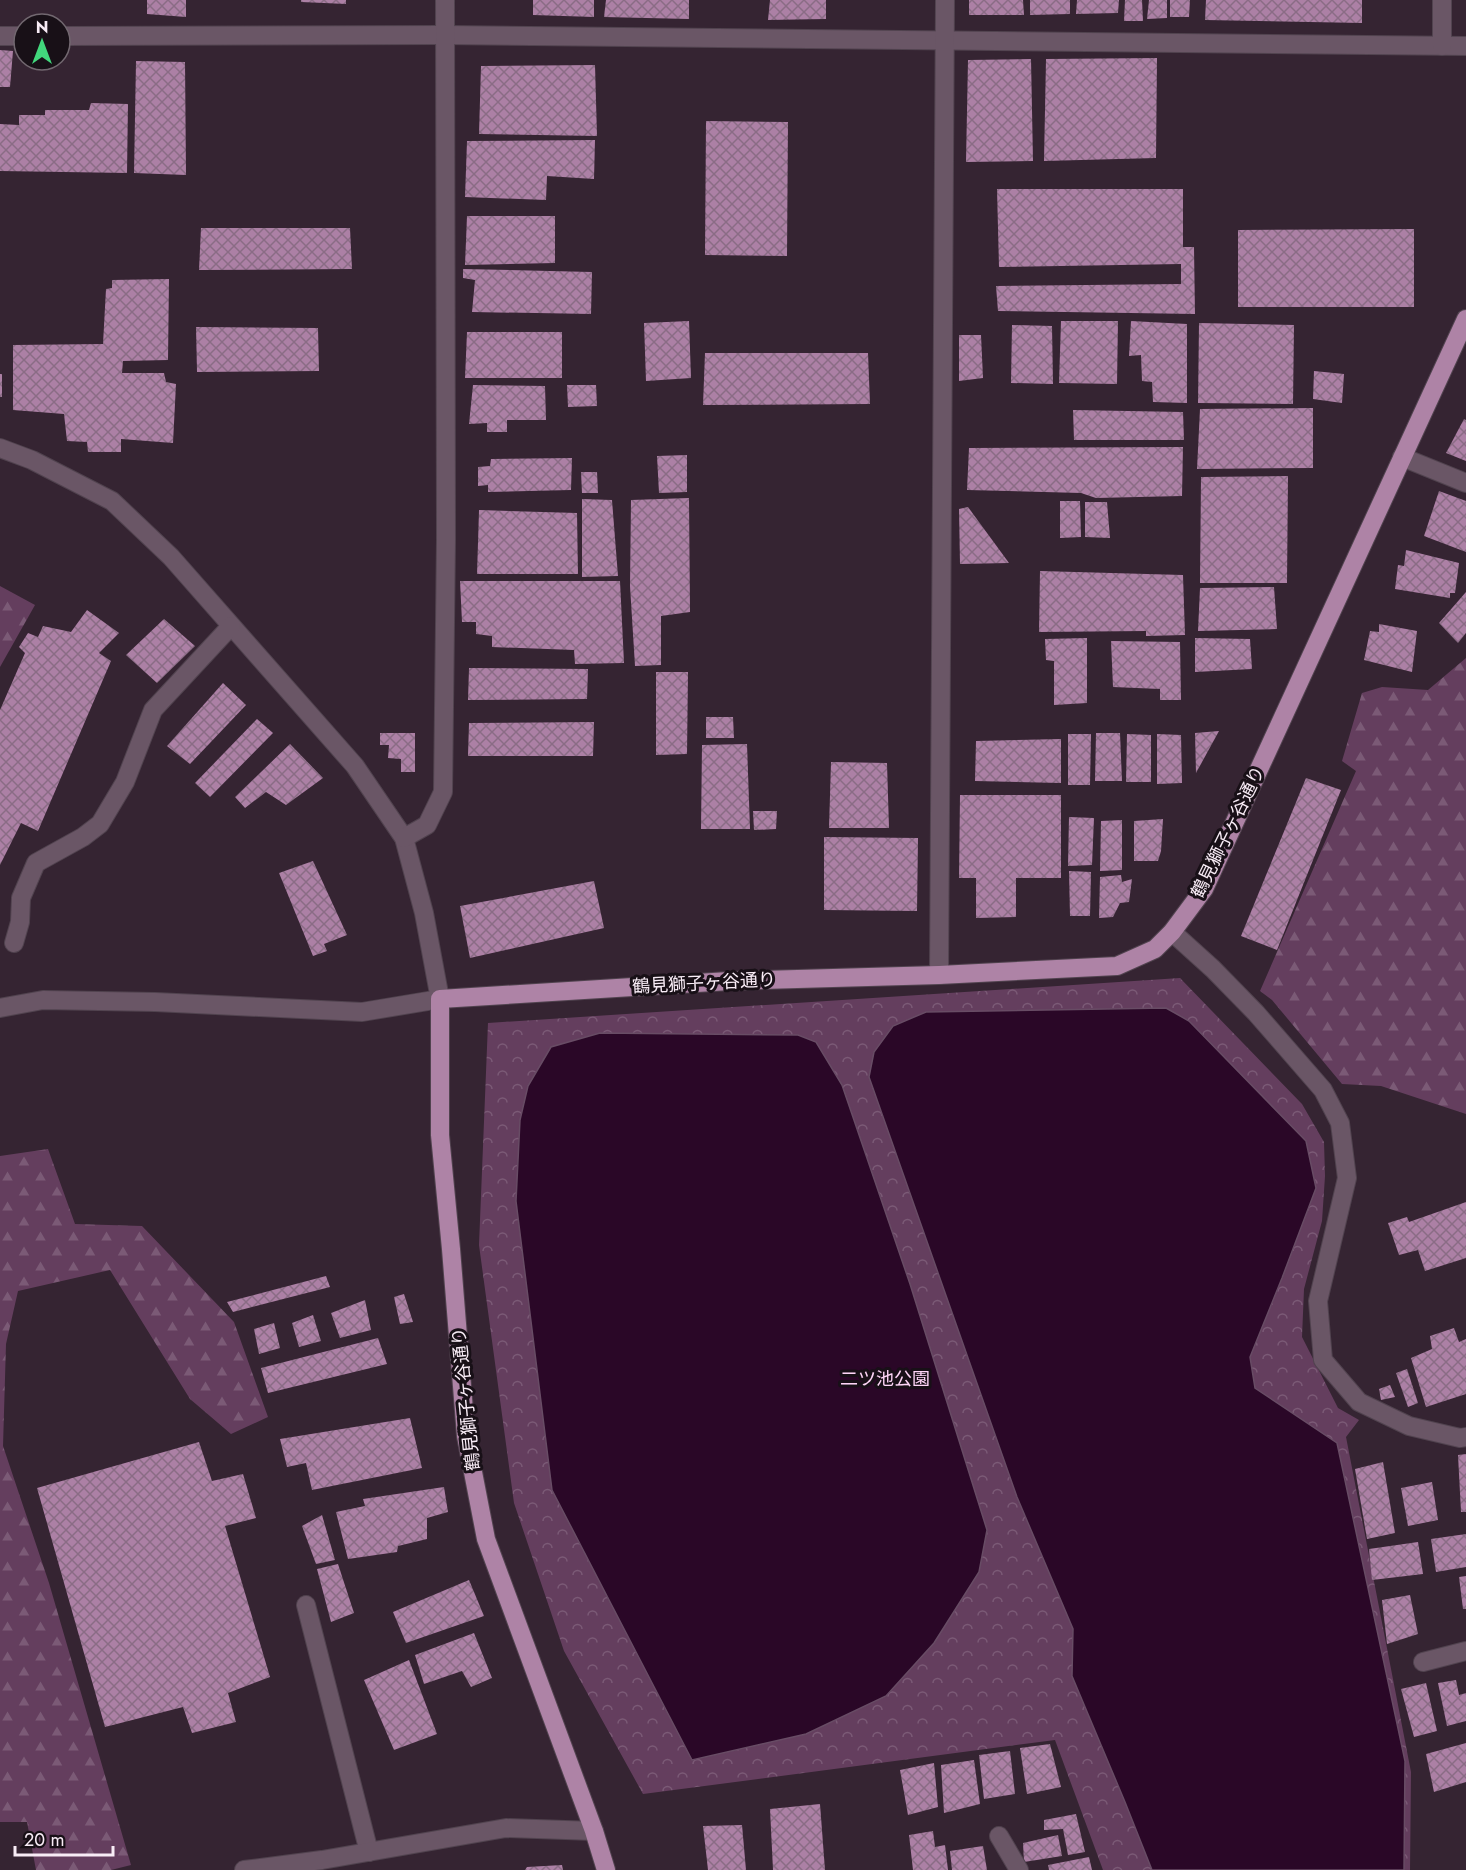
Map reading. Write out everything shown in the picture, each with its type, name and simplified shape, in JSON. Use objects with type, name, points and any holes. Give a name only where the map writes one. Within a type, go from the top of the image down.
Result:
[{"type":"main road","name":"鶴見獅子ヶ谷通り","points":[[606,1870],[594,1831],[486,1539],[466,1436],[440,1135],[440,999],[729,981],[939,975],[1117,966],[1155,949],[1172,932],[1204,889],[1466,319]]},
{"type":"street","points":[[404,838],[427,825],[443,792],[446,539],[445,0]]},
{"type":"street","points":[[939,975],[945,0]]},
{"type":"street","points":[[1442,0],[1442,46]]},
{"type":"street","points":[[72,36],[445,35],[1466,46]]},
{"type":"street","points":[[0,448],[32,460],[112,501],[171,557],[355,766],[404,838],[424,913],[440,999],[362,1012],[155,1002],[43,1000],[0,1008]]},
{"type":"street","points":[[1402,457],[1466,483]]},
{"type":"street","points":[[14,943],[20,922],[21,898],[36,864],[83,837],[100,824],[125,782],[153,710],[231,626]]},
{"type":"street","points":[[1172,932],[1213,969],[1256,1013],[1323,1090],[1340,1123],[1347,1178],[1318,1300],[1323,1360],[1359,1402],[1409,1426],[1460,1438],[1466,1437]]},
{"type":"street","points":[[306,1605],[369,1852]]},
{"type":"street","points":[[1423,1662],[1466,1651]]},
{"type":"street","points":[[244,1870],[322,1860],[506,1828],[594,1831]]},
{"type":"street","points":[[999,1836],[1019,1870]]},
{"type":"green space","points":[[0,586],[35,605],[0,667]]},
{"type":"green space","points":[[1466,658],[1466,1114],[1381,1086],[1342,1084],[1272,1000],[1260,991],[1356,771],[1342,761],[1362,693],[1382,687],[1428,690]]},
{"type":"green space","name":"二ツ池公園","points":[[1180,978],[1302,1104],[1324,1142],[1325,1176],[1322,1221],[1304,1289],[1302,1337],[1338,1408],[1359,1420],[1346,1437],[1411,1772],[1410,1870],[1103,1870],[1055,1740],[643,1794],[564,1651],[514,1503],[479,1245],[488,1023]]},
{"type":"green space","points":[[48,1149],[75,1224],[142,1226],[234,1322],[268,1417],[231,1434],[190,1399],[110,1270],[18,1291],[6,1344],[3,1446],[49,1583],[131,1865],[111,1870],[36,1870],[27,1822],[0,1822],[0,1156]]},
{"type":"shaded area","points":[[1166,1008],[1189,1021],[1306,1141],[1316,1188],[1250,1357],[1255,1388],[1337,1443],[1405,1761],[1404,1870],[1152,1870],[1072,1676],[1073,1629],[1017,1497],[869,1077],[874,1052],[893,1026],[926,1012]]},
{"type":"shaded area","points":[[600,1033],[798,1035],[816,1042],[842,1085],[910,1284],[987,1530],[979,1572],[934,1643],[886,1696],[806,1734],[692,1760],[552,1490],[516,1201],[520,1120],[528,1086],[551,1047]]},
{"type":"building","points":[[147,0],[186,0],[186,17],[147,14]]},
{"type":"building","points":[[301,0],[346,0],[346,4],[301,2]]},
{"type":"building","points":[[533,0],[594,0],[594,17],[533,15]]},
{"type":"building","points":[[606,0],[689,0],[689,19],[604,17]]},
{"type":"building","points":[[770,0],[826,0],[826,19],[768,20]]},
{"type":"building","points":[[969,0],[1023,0],[1024,15],[969,15]]},
{"type":"building","points":[[1030,0],[1070,0],[1070,14],[1030,15]]},
{"type":"building","points":[[1077,0],[1119,0],[1118,13],[1076,14]]},
{"type":"building","points":[[1125,0],[1142,0],[1143,21],[1124,21]]},
{"type":"building","points":[[1149,0],[1167,0],[1167,18],[1147,19]]},
{"type":"building","points":[[1170,0],[1190,0],[1189,17],[1170,17]]},
{"type":"building","points":[[1206,0],[1362,0],[1362,23],[1205,20]]},
{"type":"building","points":[[0,50],[12,51],[10,87],[0,87]]},
{"type":"building","points":[[1157,58],[1156,158],[1044,161],[1046,59]]},
{"type":"building","points":[[1031,59],[1033,161],[966,162],[968,60]]},
{"type":"building","points":[[136,61],[185,62],[186,175],[134,173]]},
{"type":"building","points":[[595,65],[597,136],[479,134],[481,66]]},
{"type":"building","points":[[91,103],[128,104],[127,173],[0,171],[0,124],[19,125],[19,115],[45,115],[45,110],[89,110]]},
{"type":"building","points":[[706,121],[788,122],[787,256],[705,255]]},
{"type":"building","points":[[595,140],[594,179],[547,176],[546,200],[465,197],[467,141]]},
{"type":"building","points":[[997,189],[1183,189],[1183,247],[1194,247],[1195,314],[998,311],[996,286],[1181,284],[1181,264],[999,267]]},
{"type":"building","points":[[467,216],[555,216],[555,263],[465,265]]},
{"type":"building","points":[[201,228],[350,228],[352,269],[199,270]]},
{"type":"building","points":[[1414,229],[1414,307],[1238,307],[1238,230]]},
{"type":"building","points":[[463,269],[592,272],[591,314],[472,312],[475,280],[463,278]]},
{"type":"building","points":[[169,279],[168,360],[123,361],[122,373],[164,373],[166,382],[176,384],[173,443],[121,439],[121,452],[88,452],[87,442],[67,441],[64,414],[13,410],[13,345],[103,344],[106,289],[112,288],[112,280]]},
{"type":"building","points":[[689,321],[691,378],[646,381],[644,323]]},
{"type":"building","points":[[1061,321],[1118,321],[1117,384],[1059,383]]},
{"type":"building","points":[[1131,321],[1187,324],[1187,403],[1153,402],[1152,382],[1142,381],[1141,355],[1129,356]]},
{"type":"building","points":[[1199,323],[1294,325],[1293,404],[1198,403]]},
{"type":"building","points":[[1012,325],[1052,326],[1053,384],[1011,383]]},
{"type":"building","points":[[196,327],[318,328],[319,371],[197,372]]},
{"type":"building","points":[[467,332],[562,332],[562,378],[465,378]]},
{"type":"building","points":[[959,335],[981,335],[983,378],[959,381]]},
{"type":"building","points":[[705,353],[868,353],[870,404],[703,405]]},
{"type":"building","points":[[1314,371],[1344,374],[1342,403],[1313,399]]},
{"type":"building","points":[[0,374],[2,374],[2,397],[0,397]]},
{"type":"building","points":[[473,385],[545,386],[546,420],[507,420],[507,432],[487,432],[487,423],[469,424]]},
{"type":"building","points":[[567,385],[596,385],[597,406],[568,407]]},
{"type":"building","points":[[1313,408],[1313,468],[1197,469],[1200,409]]},
{"type":"building","points":[[1073,410],[1183,412],[1184,440],[1074,440]]},
{"type":"building","points":[[1464,419],[1466,420],[1466,461],[1446,453]]},
{"type":"building","points":[[1183,447],[1182,496],[1096,498],[1081,493],[967,490],[969,448]]},
{"type":"building","points":[[687,455],[687,492],[659,493],[657,456]]},
{"type":"building","points":[[572,458],[571,490],[488,492],[488,485],[478,486],[478,467],[490,466],[491,459]]},
{"type":"building","points":[[581,472],[597,472],[598,493],[582,493]]},
{"type":"building","points":[[1288,476],[1287,583],[1200,583],[1201,477]]},
{"type":"building","points":[[1439,491],[1466,501],[1466,552],[1424,536]]},
{"type":"building","points":[[689,498],[690,612],[661,616],[661,665],[635,666],[630,586],[631,500]]},
{"type":"building","points":[[582,499],[612,500],[618,576],[582,577]]},
{"type":"building","points":[[1060,501],[1080,501],[1081,537],[1060,538]]},
{"type":"building","points":[[1085,502],[1107,502],[1110,538],[1085,537]]},
{"type":"building","points":[[968,507],[1009,563],[960,564],[959,509]]},
{"type":"building","points":[[479,510],[577,513],[578,574],[477,574]]},
{"type":"building","points":[[1406,550],[1459,563],[1455,593],[1450,593],[1450,598],[1395,589],[1398,565],[1404,566]]},
{"type":"building","points":[[1040,571],[1183,575],[1185,635],[1146,636],[1146,631],[1039,632]]},
{"type":"building","points":[[460,581],[620,581],[624,663],[575,664],[574,650],[492,647],[492,636],[476,634],[476,622],[462,622]]},
{"type":"building","points":[[1274,587],[1277,629],[1198,631],[1200,588]]},
{"type":"building","points":[[1466,592],[1466,633],[1458,643],[1439,623]]},
{"type":"building","points":[[87,610],[119,633],[99,653],[111,661],[38,831],[21,823],[0,865],[0,710],[25,653],[19,647],[28,633],[38,637],[43,626],[71,632]]},
{"type":"building","points":[[164,619],[195,646],[157,683],[126,655]]},
{"type":"building","points":[[1379,624],[1417,631],[1412,672],[1364,660],[1370,631],[1379,632]]},
{"type":"building","points":[[1087,638],[1087,703],[1054,705],[1054,661],[1046,660],[1045,639]]},
{"type":"building","points":[[1195,638],[1250,639],[1252,669],[1195,672]]},
{"type":"building","points":[[1111,641],[1180,642],[1181,700],[1160,700],[1160,689],[1113,687]]},
{"type":"building","points":[[469,668],[588,669],[587,699],[468,700]]},
{"type":"building","points":[[656,672],[688,672],[687,754],[656,755]]},
{"type":"building","points":[[223,683],[246,705],[190,764],[167,746]]},
{"type":"building","points":[[706,717],[733,717],[734,738],[706,738]]},
{"type":"building","points":[[257,719],[273,733],[210,797],[195,783]]},
{"type":"building","points":[[594,722],[593,756],[468,756],[469,723]]},
{"type":"building","points":[[1219,731],[1196,773],[1195,733]]},
{"type":"building","points":[[380,733],[415,733],[415,772],[401,772],[401,759],[388,758],[389,745],[380,745]]},
{"type":"building","points":[[1096,733],[1120,733],[1122,781],[1095,781]]},
{"type":"building","points":[[1068,734],[1091,734],[1090,785],[1068,785]]},
{"type":"building","points":[[1127,734],[1151,735],[1151,782],[1126,782]]},
{"type":"building","points":[[1157,734],[1181,735],[1182,783],[1157,784]]},
{"type":"building","points":[[1061,739],[1061,783],[975,781],[976,741]]},
{"type":"building","points":[[290,744],[323,778],[286,805],[266,792],[245,808],[235,797]]},
{"type":"building","points":[[747,744],[750,829],[701,829],[702,745]]},
{"type":"building","points":[[831,762],[887,763],[889,828],[829,828]]},
{"type":"building","points":[[1306,778],[1341,790],[1277,950],[1241,936]]},
{"type":"building","points":[[960,795],[1061,795],[1061,878],[1016,878],[1016,917],[976,918],[976,878],[959,878]]},
{"type":"building","points":[[753,811],[777,811],[776,829],[754,830]]},
{"type":"building","points":[[1069,817],[1094,818],[1092,865],[1068,866]]},
{"type":"building","points":[[1163,819],[1158,861],[1134,861],[1134,821]]},
{"type":"building","points":[[1122,820],[1122,870],[1100,871],[1101,821]]},
{"type":"building","points":[[824,837],[918,838],[917,911],[824,910]]},
{"type":"building","points":[[313,861],[347,935],[324,944],[327,951],[313,956],[279,873]]},
{"type":"building","points":[[1069,871],[1091,872],[1090,916],[1070,916]]},
{"type":"building","points":[[1121,875],[1122,882],[1132,879],[1129,902],[1120,903],[1113,917],[1099,918],[1100,877]]},
{"type":"building","points":[[594,881],[604,928],[470,958],[460,906]]},
{"type":"building","points":[[1466,1202],[1466,1258],[1425,1271],[1418,1250],[1399,1255],[1388,1223],[1407,1217],[1409,1222]]},
{"type":"building","points":[[326,1276],[330,1287],[233,1312],[227,1302]]},
{"type":"building","points":[[404,1294],[413,1322],[400,1324],[394,1297]]},
{"type":"building","points":[[365,1300],[371,1330],[340,1338],[331,1313]]},
{"type":"building","points":[[313,1315],[321,1341],[299,1347],[292,1323]]},
{"type":"building","points":[[274,1323],[280,1348],[259,1354],[254,1329]]},
{"type":"building","points":[[1454,1328],[1459,1342],[1466,1339],[1466,1394],[1426,1407],[1411,1358],[1432,1349],[1430,1336]]},
{"type":"building","points":[[378,1338],[387,1364],[268,1393],[261,1368]]},
{"type":"building","points":[[1407,1369],[1418,1403],[1408,1407],[1396,1373]]},
{"type":"building","points":[[1390,1385],[1395,1397],[1381,1400],[1379,1389]]},
{"type":"building","points":[[410,1418],[422,1468],[312,1490],[306,1463],[287,1467],[280,1439]]},
{"type":"building","points":[[199,1442],[212,1481],[243,1474],[256,1518],[225,1526],[270,1677],[228,1693],[236,1722],[192,1733],[183,1707],[105,1727],[37,1488]]},
{"type":"building","points":[[1466,1454],[1466,1512],[1461,1512],[1458,1455]]},
{"type":"building","points":[[1383,1462],[1395,1533],[1367,1539],[1355,1469]]},
{"type":"building","points":[[1432,1482],[1438,1520],[1408,1526],[1401,1488]]},
{"type":"building","points":[[444,1487],[448,1512],[427,1518],[427,1539],[398,1546],[397,1552],[348,1559],[336,1512],[365,1506],[363,1499]]},
{"type":"building","points":[[322,1515],[335,1560],[316,1564],[302,1526]]},
{"type":"building","points":[[1466,1534],[1466,1567],[1436,1572],[1431,1539]]},
{"type":"building","points":[[1418,1542],[1423,1574],[1372,1580],[1369,1549]]},
{"type":"building","points":[[338,1564],[354,1613],[331,1622],[317,1569]]},
{"type":"building","points":[[1466,1576],[1466,1609],[1463,1609],[1459,1577]]},
{"type":"building","points":[[469,1580],[484,1616],[406,1643],[393,1612]]},
{"type":"building","points":[[1410,1595],[1418,1634],[1387,1644],[1382,1600]]},
{"type":"building","points":[[474,1633],[492,1678],[471,1687],[462,1671],[424,1684],[415,1655]]},
{"type":"building","points":[[409,1660],[437,1734],[394,1750],[364,1680]]},
{"type":"building","points":[[1456,1680],[1459,1695],[1466,1693],[1466,1721],[1447,1726],[1438,1683]]},
{"type":"building","points":[[1426,1683],[1437,1731],[1414,1737],[1401,1689]]},
{"type":"building","points":[[1466,1743],[1466,1782],[1434,1792],[1426,1754]]},
{"type":"building","points":[[1050,1744],[1061,1787],[1027,1794],[1020,1748]]},
{"type":"building","points":[[1010,1751],[1015,1794],[984,1799],[979,1755]]},
{"type":"building","points":[[974,1760],[980,1804],[944,1813],[941,1765]]},
{"type":"building","points":[[934,1763],[938,1807],[908,1815],[900,1770]]},
{"type":"building","points":[[820,1804],[825,1870],[773,1870],[770,1809]]},
{"type":"building","points":[[1076,1814],[1085,1852],[1068,1855],[1063,1829],[1044,1830],[1044,1820]]},
{"type":"building","points":[[742,1825],[746,1870],[708,1870],[703,1826]]},
{"type":"building","points":[[933,1831],[935,1847],[945,1845],[948,1870],[913,1870],[909,1835]]},
{"type":"building","points":[[1058,1835],[1062,1856],[1024,1862],[1023,1843]]},
{"type":"building","points":[[983,1846],[987,1870],[952,1870],[950,1851]]},
{"type":"building","points":[[1089,1857],[1092,1870],[1049,1870],[1048,1865]]},
{"type":"building","points":[[562,1865],[563,1870],[525,1870],[527,1867]]}]
